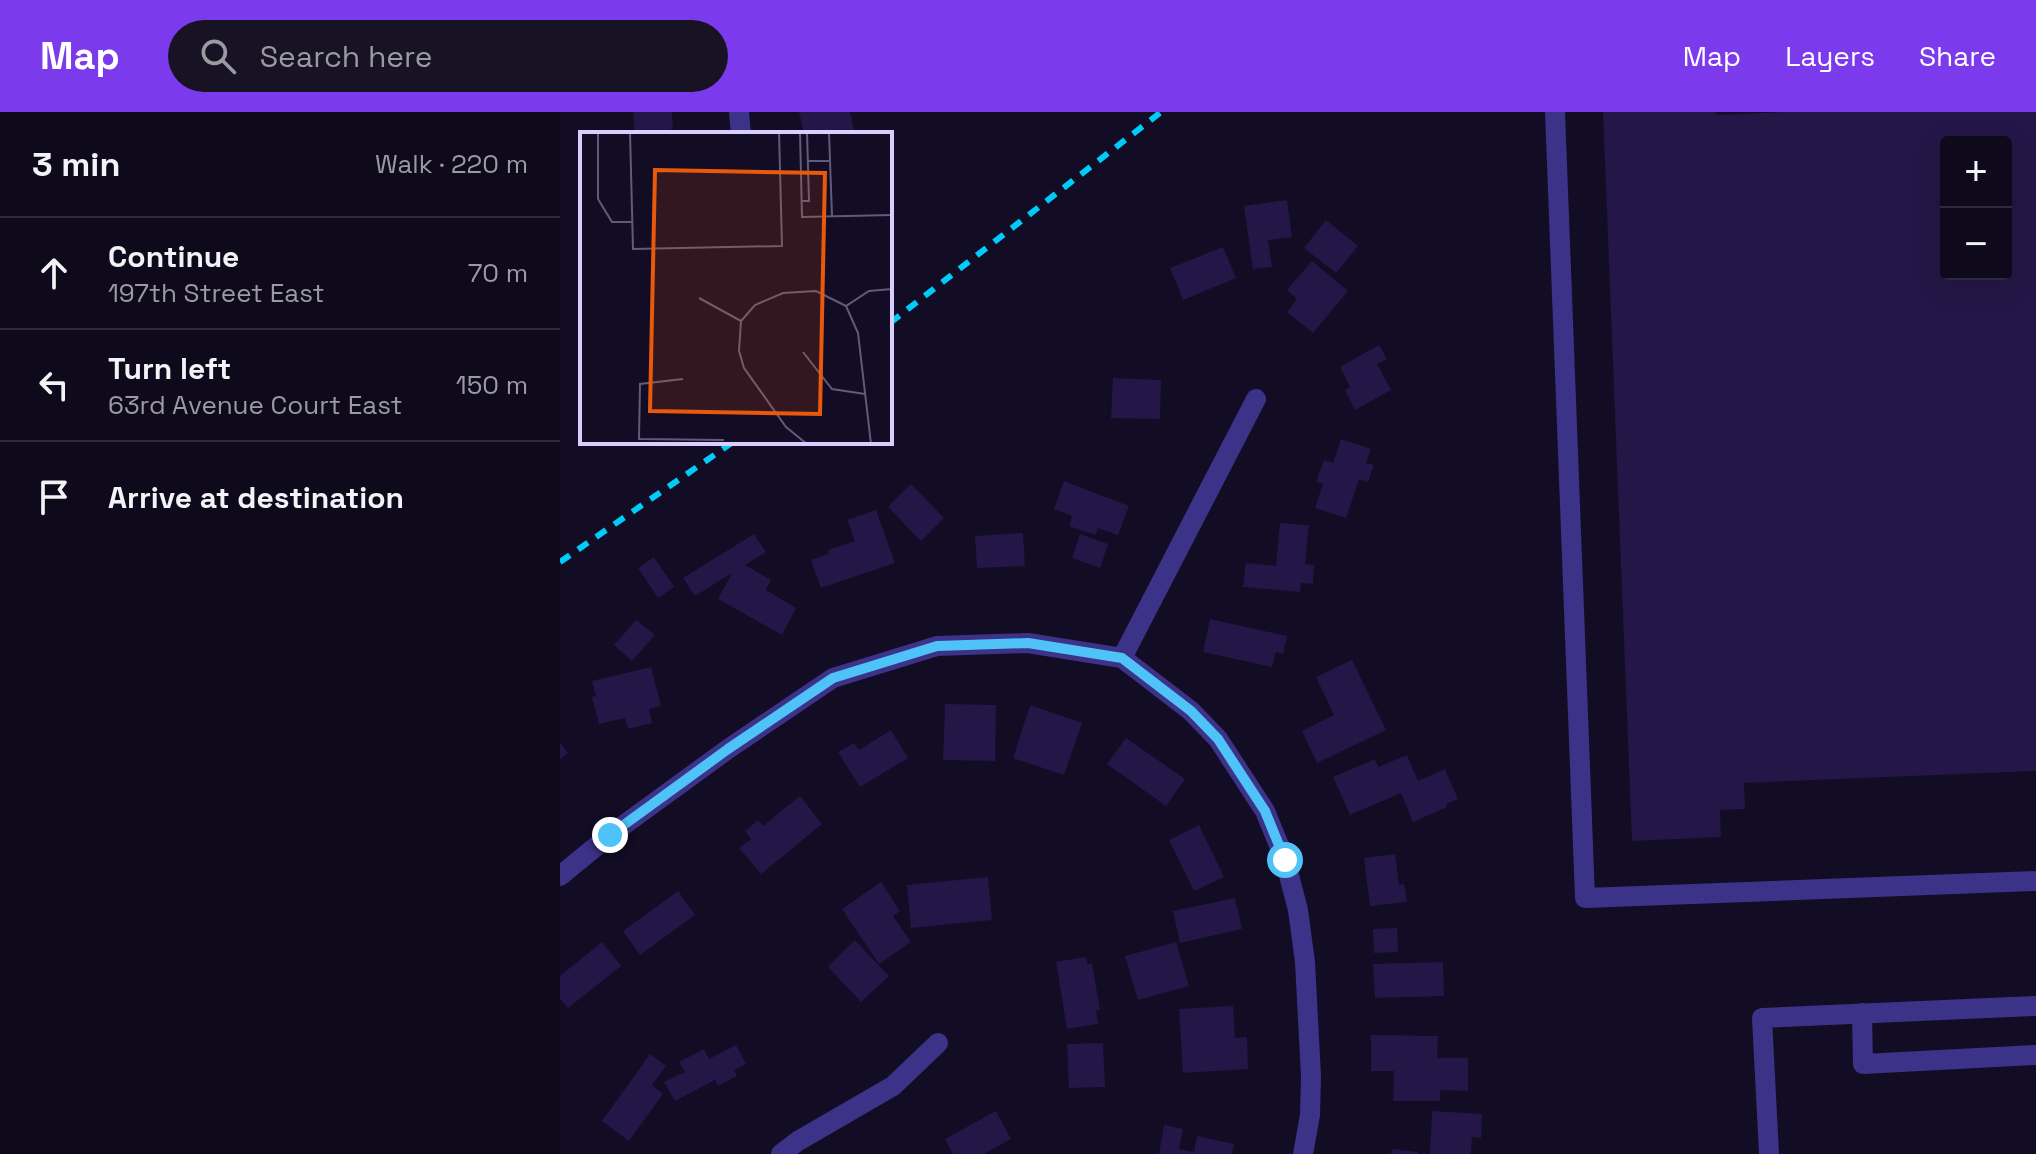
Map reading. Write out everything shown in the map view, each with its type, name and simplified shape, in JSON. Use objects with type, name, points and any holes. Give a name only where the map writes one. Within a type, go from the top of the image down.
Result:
[{"type":"street","points":[[739,112],[741,132]]},
{"type":"street","points":[[1555,112],[1585,898],[2036,881]]},
{"type":"street","points":[[1122,658],[1256,399]]},
{"type":"street","points":[[560,876],[610,835],[728,749],[833,678],[937,646],[1028,643],[1122,658],[1191,711],[1218,739],[1265,811],[1285,860],[1298,910],[1305,962],[1311,1076],[1310,1115],[1303,1154]]},
{"type":"street","points":[[1769,1154],[1762,1018],[2036,1006]]},
{"type":"street","points":[[1862,1013],[1863,1064],[2036,1055]]},
{"type":"street","points":[[781,1154],[893,1086],[938,1043]]},
{"type":"building","points":[[633,112],[672,112],[673,129],[667,132],[635,132]]},
{"type":"building","points":[[799,112],[850,112],[855,132],[804,132]]},
{"type":"building","points":[[1603,112],[1716,112],[1717,115],[2036,112],[2036,771],[1744,783],[1745,809],[1720,810],[1721,837],[1632,841]]},
{"type":"building","points":[[1287,200],[1292,237],[1268,240],[1272,267],[1253,269],[1244,206]]},
{"type":"building","points":[[1326,220],[1358,246],[1336,273],[1304,248]]},
{"type":"building","points":[[1223,247],[1236,278],[1183,300],[1170,268]]},
{"type":"building","points":[[1312,261],[1348,291],[1313,333],[1287,312],[1297,299],[1287,290]]},
{"type":"building","points":[[1379,345],[1387,359],[1377,364],[1391,390],[1355,410],[1345,390],[1350,387],[1340,367]]},
{"type":"building","points":[[1113,378],[1161,380],[1160,419],[1111,418]]},
{"type":"building","points":[[1341,439],[1371,449],[1366,463],[1374,465],[1368,482],[1359,479],[1346,518],[1315,508],[1323,484],[1316,482],[1324,460],[1333,463]]},
{"type":"building","points":[[1064,481],[1129,506],[1118,535],[1098,528],[1095,535],[1069,526],[1072,516],[1054,509]]},
{"type":"building","points":[[911,484],[944,518],[921,541],[888,507]]},
{"type":"building","points":[[876,510],[895,563],[821,588],[811,560],[829,554],[828,550],[855,541],[847,520]]},
{"type":"building","points":[[1280,523],[1309,525],[1305,564],[1314,565],[1313,584],[1301,583],[1300,592],[1243,587],[1246,563],[1276,566]]},
{"type":"building","points":[[1023,533],[1025,566],[977,568],[975,536]]},
{"type":"building","points":[[754,534],[766,552],[745,565],[771,580],[766,590],[796,608],[782,635],[718,599],[732,573],[695,596],[683,578]]},
{"type":"building","points":[[1080,534],[1108,544],[1100,568],[1072,558]]},
{"type":"building","points":[[654,557],[674,587],[658,598],[638,568]]},
{"type":"building","points":[[1210,619],[1287,636],[1283,654],[1276,652],[1272,667],[1203,652]]},
{"type":"building","points":[[636,620],[655,635],[632,661],[614,645]]},
{"type":"building","points":[[1352,660],[1386,730],[1317,763],[1302,731],[1334,715],[1316,677]]},
{"type":"building","points":[[651,667],[661,706],[649,709],[652,723],[628,729],[625,718],[599,724],[592,697],[596,696],[592,681]]},
{"type":"building","points":[[945,704],[996,705],[995,761],[943,760]]},
{"type":"building","points":[[1030,705],[1082,723],[1064,775],[1013,758]]},
{"type":"building","points":[[891,730],[908,758],[860,787],[838,752],[854,743],[859,750]]},
{"type":"building","points":[[1126,738],[1185,779],[1166,806],[1107,764]]},
{"type":"building","points":[[560,743],[568,753],[560,760]]},
{"type":"building","points":[[1407,755],[1418,781],[1445,769],[1458,799],[1413,822],[1401,793],[1350,815],[1333,777],[1375,759],[1378,767]]},
{"type":"building","points":[[800,796],[822,824],[761,874],[739,848],[751,839],[745,831],[758,820],[763,826]]},
{"type":"building","points":[[1199,825],[1224,877],[1194,891],[1169,840]]},
{"type":"building","points":[[1395,854],[1399,885],[1404,884],[1407,902],[1370,906],[1364,858]]},
{"type":"building","points":[[988,877],[992,920],[911,928],[907,885]]},
{"type":"building","points":[[881,882],[900,911],[893,916],[911,942],[879,964],[842,909]]},
{"type":"building","points":[[678,891],[695,915],[640,955],[623,931]]},
{"type":"building","points":[[1235,898],[1242,929],[1180,943],[1173,911]]},
{"type":"building","points":[[1397,928],[1398,952],[1374,953],[1373,929]]},
{"type":"building","points":[[855,940],[889,976],[861,1002],[828,967]]},
{"type":"building","points":[[602,942],[621,966],[568,1008],[560,999],[560,976]]},
{"type":"building","points":[[1176,942],[1189,986],[1138,1000],[1125,956]]},
{"type":"building","points":[[1086,957],[1087,964],[1092,963],[1100,1010],[1096,1010],[1098,1024],[1067,1029],[1056,962]]},
{"type":"building","points":[[1443,962],[1444,996],[1375,998],[1373,964]]},
{"type":"building","points":[[1233,1006],[1235,1038],[1247,1037],[1248,1069],[1183,1073],[1179,1009]]},
{"type":"building","points":[[1371,1035],[1438,1036],[1437,1058],[1468,1058],[1468,1091],[1440,1090],[1440,1101],[1393,1101],[1394,1071],[1371,1071]]},
{"type":"building","points":[[1103,1043],[1105,1087],[1069,1088],[1067,1044]]},
{"type":"building","points":[[736,1045],[746,1064],[734,1070],[737,1076],[718,1086],[715,1080],[675,1101],[664,1082],[685,1072],[679,1062],[704,1049],[709,1059]]},
{"type":"building","points":[[650,1054],[666,1066],[652,1085],[663,1094],[629,1141],[602,1121]]},
{"type":"building","points":[[996,1111],[1011,1139],[984,1154],[953,1154],[945,1139]]},
{"type":"building","points":[[1432,1111],[1482,1114],[1481,1138],[1472,1137],[1471,1154],[1430,1154]]},
{"type":"building","points":[[1164,1125],[1183,1129],[1179,1149],[1194,1152],[1197,1136],[1234,1144],[1232,1154],[1159,1154]]},
{"type":"building","points":[[1392,1149],[1418,1152],[1418,1154],[1391,1154]]},
{"type":"railway","points":[[892,321],[1161,112]]},
{"type":"railway","points":[[560,562],[730,444]]},
{"type":"route","points":[[610,835],[833,678],[937,646],[1028,643],[1122,658],[1191,711],[1218,739],[1265,811],[1285,860]]}]
